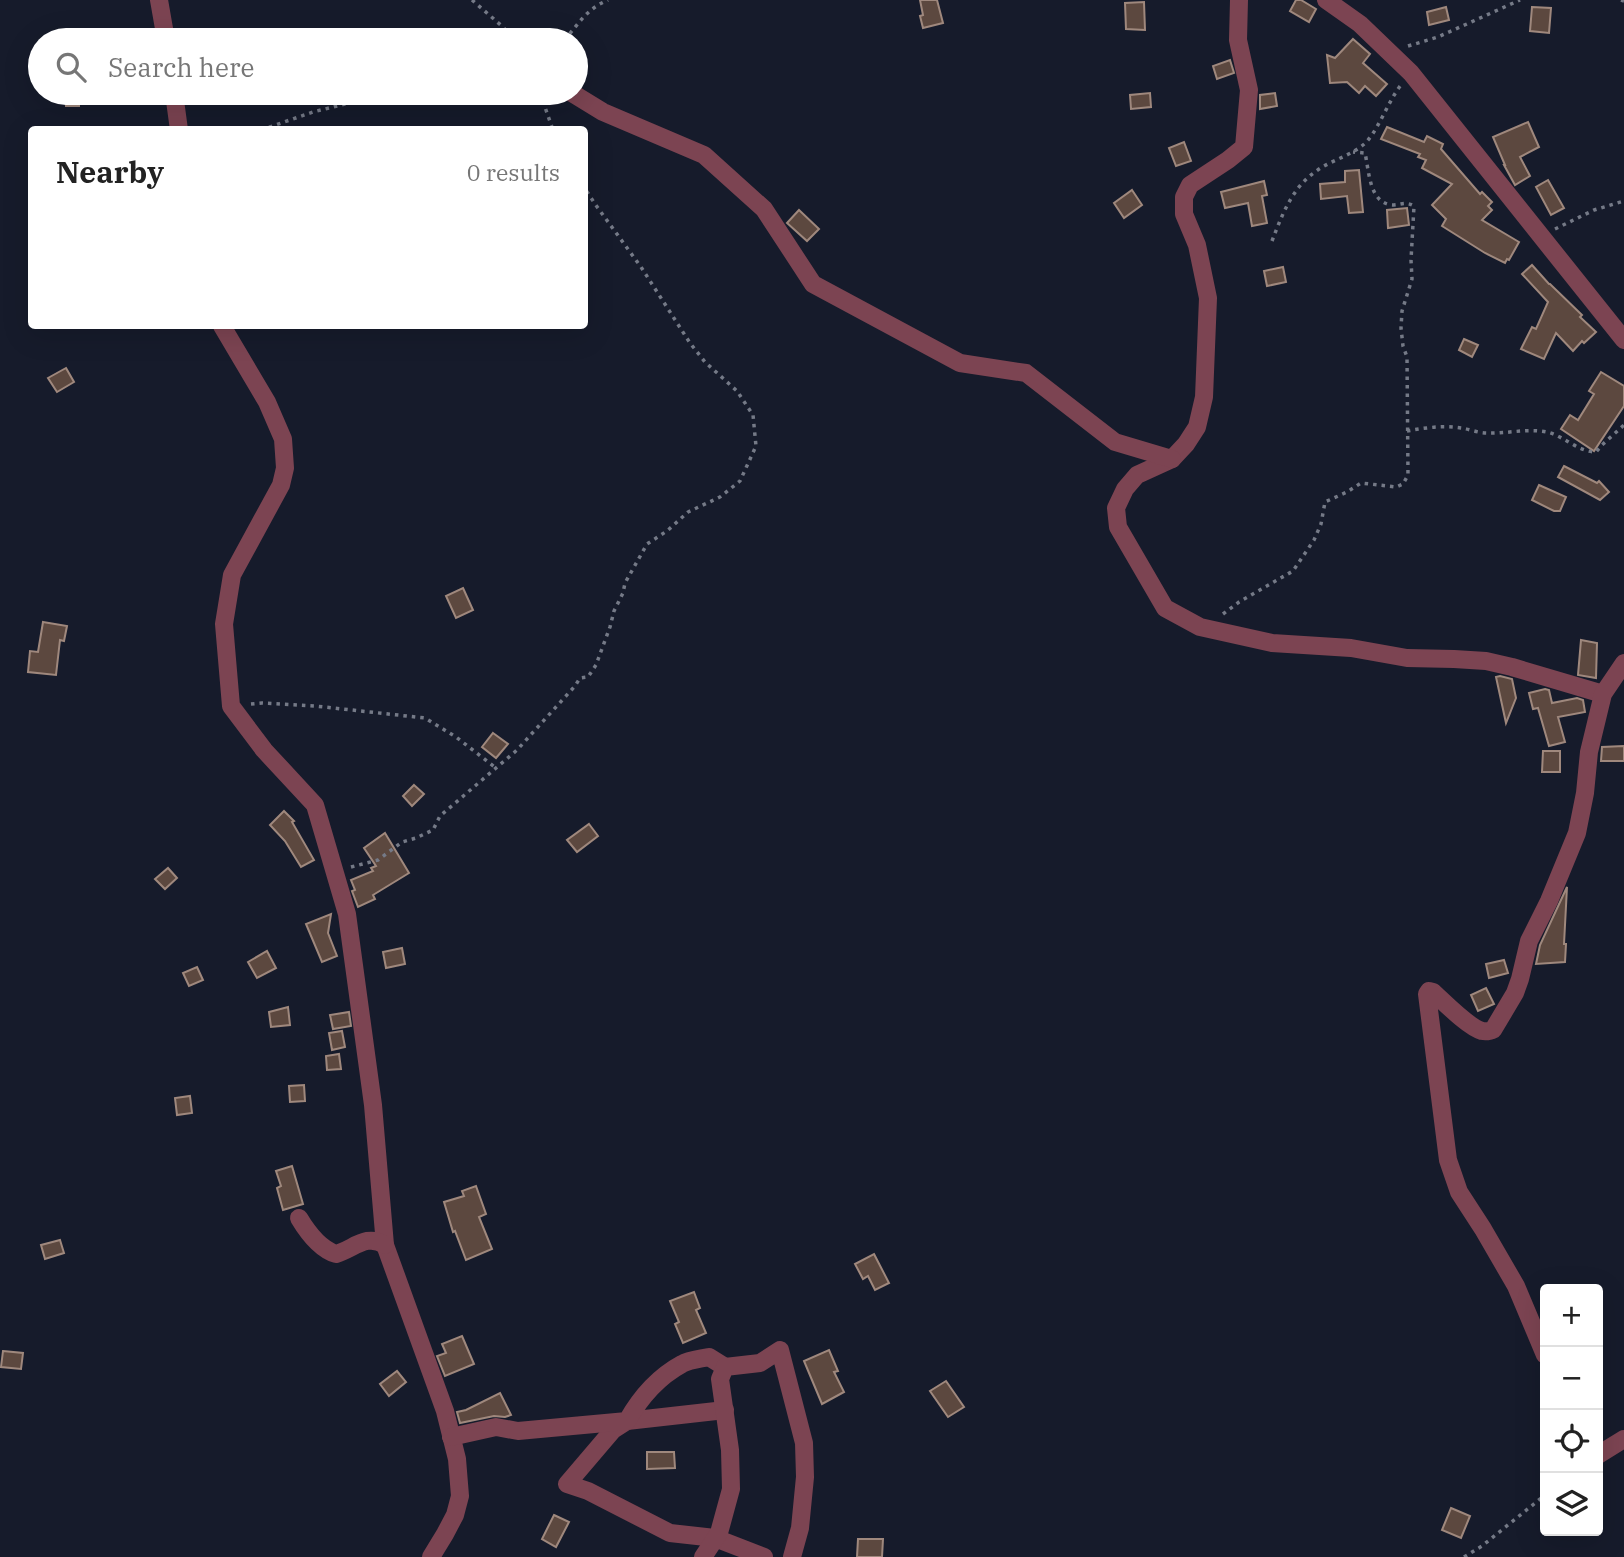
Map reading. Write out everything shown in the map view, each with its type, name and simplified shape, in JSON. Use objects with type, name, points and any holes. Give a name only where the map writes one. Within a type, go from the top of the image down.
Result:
[{"type":"street","points":[[159,0],[164,28]]},
{"type":"street","points":[[1239,0],[1238,40],[1249,90],[1244,147],[1190,185],[1184,197],[1184,214],[1197,245],[1208,298],[1204,397],[1197,427],[1186,444],[1172,459],[1137,475],[1125,489],[1116,508],[1118,527],[1165,608],[1200,627],[1272,643],[1351,648],[1406,658],[1486,661],[1603,694]]},
{"type":"street","points":[[1326,0],[1360,24],[1411,73],[1624,340]]},
{"type":"street","points":[[1347,0],[1360,24]]},
{"type":"street","points":[[588,103],[603,112],[704,155],[764,209],[813,284],[960,363],[1026,373],[1115,442],[1172,459]]},
{"type":"street","points":[[176,105],[178,126]]},
{"type":"street","points":[[224,329],[267,402],[282,439],[285,468],[281,485],[232,575],[224,624],[231,706],[264,750],[315,805],[346,914],[373,1105],[385,1245],[444,1411],[457,1459],[460,1496],[455,1515],[431,1557]]},
{"type":"street","points":[[1542,1347],[1516,1286],[1455,1182],[1448,1160],[1426,994],[1433,992],[1479,1030],[1493,1030],[1515,993],[1529,941],[1577,834],[1589,752],[1603,694],[1624,663]]},
{"type":"street","points":[[299,1218],[319,1244],[336,1254],[370,1240],[378,1240],[385,1245]]},
{"type":"street","points":[[764,1557],[715,1538],[670,1533],[588,1491],[567,1484],[613,1430],[627,1421],[637,1403],[653,1386],[683,1363],[709,1357],[725,1367],[760,1363],[780,1350],[804,1443],[805,1477],[800,1528],[792,1557]]},
{"type":"street","points":[[703,1557],[719,1533],[731,1489],[730,1450],[720,1379],[725,1367]]},
{"type":"street","points":[[451,1437],[496,1427],[518,1431],[724,1410]]},
{"type":"street","points":[[1603,1452],[1624,1439]]},
{"type":"path","points":[[472,0],[504,28]]},
{"type":"path","points":[[573,28],[579,19],[598,4],[608,0]]},
{"type":"path","points":[[1390,52],[1438,37],[1520,0]]},
{"type":"path","points":[[1272,241],[1285,208],[1300,187],[1314,172],[1365,144],[1397,90],[1411,73]]},
{"type":"path","points":[[273,126],[341,105]]},
{"type":"path","points":[[544,105],[552,126]]},
{"type":"path","points":[[1200,627],[1293,571],[1314,540],[1321,524],[1325,502],[1361,483],[1396,488],[1408,475],[1407,357],[1401,328],[1402,311],[1412,279],[1414,205],[1407,202],[1392,205],[1381,202],[1374,191],[1365,153],[1353,152]]},
{"type":"path","points":[[334,870],[378,860],[402,842],[433,830],[440,816],[517,750],[580,678],[588,677],[596,665],[625,583],[648,544],[688,512],[720,497],[740,481],[756,446],[753,415],[737,391],[705,362],[690,344],[641,267],[588,193]]},
{"type":"path","points":[[1541,237],[1594,210],[1624,201]]},
{"type":"path","points":[[1407,430],[1429,427],[1461,428],[1484,433],[1547,432],[1592,453],[1624,425]]},
{"type":"path","points":[[231,706],[262,703],[315,706],[425,718],[456,737],[496,769]]},
{"type":"path","points":[[1464,1557],[1482,1546],[1540,1499]]},
{"type":"building","points":[[920,0],[937,0],[943,23],[923,28]]},
{"type":"building","points":[[1296,0],[1316,9],[1309,22],[1290,11]]},
{"type":"building","points":[[1144,2],[1145,30],[1126,29],[1125,3]]},
{"type":"building","points":[[1446,7],[1449,20],[1429,25],[1427,12]]},
{"type":"building","points":[[1532,7],[1551,8],[1549,33],[1530,31]]},
{"type":"building","points":[[1353,39],[1370,54],[1363,63],[1387,84],[1376,96],[1365,86],[1359,93],[1347,82],[1330,83],[1327,55],[1335,58]]},
{"type":"building","points":[[1230,60],[1234,73],[1217,79],[1213,66]]},
{"type":"building","points":[[1150,93],[1151,107],[1131,109],[1130,95]]},
{"type":"building","points":[[1275,93],[1277,106],[1260,109],[1260,95]]},
{"type":"building","points":[[1528,122],[1539,147],[1520,157],[1530,176],[1515,185],[1493,137]]},
{"type":"building","points":[[1387,127],[1424,142],[1427,136],[1443,144],[1441,149],[1480,194],[1482,192],[1492,202],[1488,206],[1492,210],[1482,220],[1519,242],[1509,260],[1505,263],[1485,253],[1442,226],[1446,219],[1432,205],[1452,184],[1422,168],[1426,160],[1418,157],[1420,154],[1381,139]]},
{"type":"building","points":[[1184,142],[1191,161],[1176,166],[1169,148]]},
{"type":"building","points":[[1359,170],[1363,212],[1349,213],[1347,196],[1321,199],[1320,184],[1345,182],[1345,171]]},
{"type":"building","points":[[1548,180],[1564,208],[1551,215],[1536,187]]},
{"type":"building","points":[[1264,181],[1267,195],[1262,196],[1267,223],[1252,226],[1248,203],[1225,208],[1221,192]]},
{"type":"building","points":[[1132,190],[1142,205],[1124,218],[1114,203]]},
{"type":"building","points":[[1407,208],[1409,225],[1388,228],[1387,210]]},
{"type":"building","points":[[799,210],[819,229],[807,241],[787,223]]},
{"type":"building","points":[[1532,265],[1596,332],[1573,351],[1556,333],[1544,359],[1521,349],[1532,327],[1536,329],[1548,302],[1522,274]]},
{"type":"building","points":[[1283,267],[1286,282],[1267,286],[1264,271]]},
{"type":"building","points":[[1464,339],[1478,345],[1472,357],[1459,350]]},
{"type":"building","points":[[66,368],[74,382],[57,392],[48,378]]},
{"type":"building","points":[[1601,372],[1624,386],[1624,406],[1594,451],[1561,429],[1570,415],[1578,420],[1594,394],[1589,391]]},
{"type":"building","points":[[1564,466],[1597,483],[1599,481],[1609,492],[1600,500],[1558,477]]},
{"type":"building","points":[[1539,485],[1566,497],[1560,511],[1554,511],[1532,500]]},
{"type":"building","points":[[463,588],[473,610],[456,618],[446,596]]},
{"type":"building","points":[[43,622],[67,626],[64,641],[60,640],[56,675],[28,672],[30,651],[38,652]]},
{"type":"building","points":[[1581,640],[1597,643],[1596,678],[1578,675]]},
{"type":"building","points":[[1496,677],[1512,679],[1516,698],[1506,723]]},
{"type":"building","points":[[1549,690],[1552,703],[1577,698],[1583,700],[1585,712],[1558,717],[1565,742],[1549,746],[1538,708],[1533,709],[1529,693]]},
{"type":"building","points":[[493,733],[508,744],[496,758],[482,747]]},
{"type":"building","points":[[1624,746],[1624,761],[1601,761],[1602,747]]},
{"type":"building","points":[[1543,751],[1560,751],[1560,772],[1542,772]]},
{"type":"building","points":[[414,785],[424,794],[412,806],[403,796]]},
{"type":"building","points":[[284,811],[294,821],[292,822],[314,860],[301,867],[285,841],[270,825]]},
{"type":"building","points":[[589,824],[598,836],[577,852],[567,840]]},
{"type":"building","points":[[385,833],[409,873],[373,895],[375,899],[358,907],[351,880],[373,871],[371,868],[376,866],[364,848]]},
{"type":"building","points":[[168,868],[177,878],[165,889],[155,879]]},
{"type":"building","points":[[1567,887],[1565,962],[1536,964],[1540,945]]},
{"type":"building","points":[[331,914],[328,933],[337,956],[322,962],[306,924]]},
{"type":"building","points":[[402,948],[405,964],[386,968],[383,952]]},
{"type":"building","points":[[267,951],[276,968],[257,978],[248,962]]},
{"type":"building","points":[[1504,960],[1508,973],[1489,978],[1486,964]]},
{"type":"building","points":[[197,967],[203,980],[189,986],[183,973]]},
{"type":"building","points":[[1486,988],[1494,1004],[1478,1011],[1471,995]]},
{"type":"building","points":[[288,1007],[290,1025],[271,1027],[269,1012]]},
{"type":"building","points":[[349,1012],[351,1026],[333,1029],[330,1015]]},
{"type":"building","points":[[342,1031],[345,1047],[332,1050],[329,1033]]},
{"type":"building","points":[[339,1054],[341,1069],[327,1070],[326,1056]]},
{"type":"building","points":[[304,1085],[305,1101],[290,1102],[289,1086]]},
{"type":"building","points":[[190,1096],[192,1113],[177,1115],[175,1098]]},
{"type":"building","points":[[292,1166],[303,1204],[283,1210],[277,1188],[281,1186],[276,1171]]},
{"type":"building","points":[[476,1186],[486,1214],[479,1217],[492,1249],[466,1260],[455,1231],[453,1232],[444,1202],[464,1196],[462,1191]]},
{"type":"building","points":[[60,1240],[64,1253],[45,1259],[41,1245]]},
{"type":"building","points":[[874,1254],[889,1283],[875,1290],[868,1276],[863,1279],[855,1264]]},
{"type":"building","points":[[694,1292],[700,1308],[696,1310],[706,1333],[683,1343],[675,1324],[679,1322],[670,1301]]},
{"type":"building","points":[[462,1336],[474,1364],[445,1376],[437,1356],[446,1353],[442,1344]]},
{"type":"building","points":[[829,1350],[838,1371],[834,1372],[844,1392],[822,1404],[804,1361]]},
{"type":"building","points":[[3,1351],[23,1353],[21,1369],[1,1367]]},
{"type":"building","points":[[397,1371],[406,1382],[389,1396],[380,1384]]},
{"type":"building","points":[[946,1381],[964,1407],[948,1417],[930,1391]]},
{"type":"building","points":[[500,1393],[511,1415],[460,1423],[457,1412]]},
{"type":"building","points":[[647,1452],[674,1452],[675,1468],[647,1469]]},
{"type":"building","points":[[1451,1508],[1470,1516],[1461,1538],[1442,1530]]},
{"type":"building","points":[[554,1515],[569,1522],[556,1547],[542,1539]]},
{"type":"building","points":[[858,1539],[883,1539],[882,1557],[857,1557]]}]
